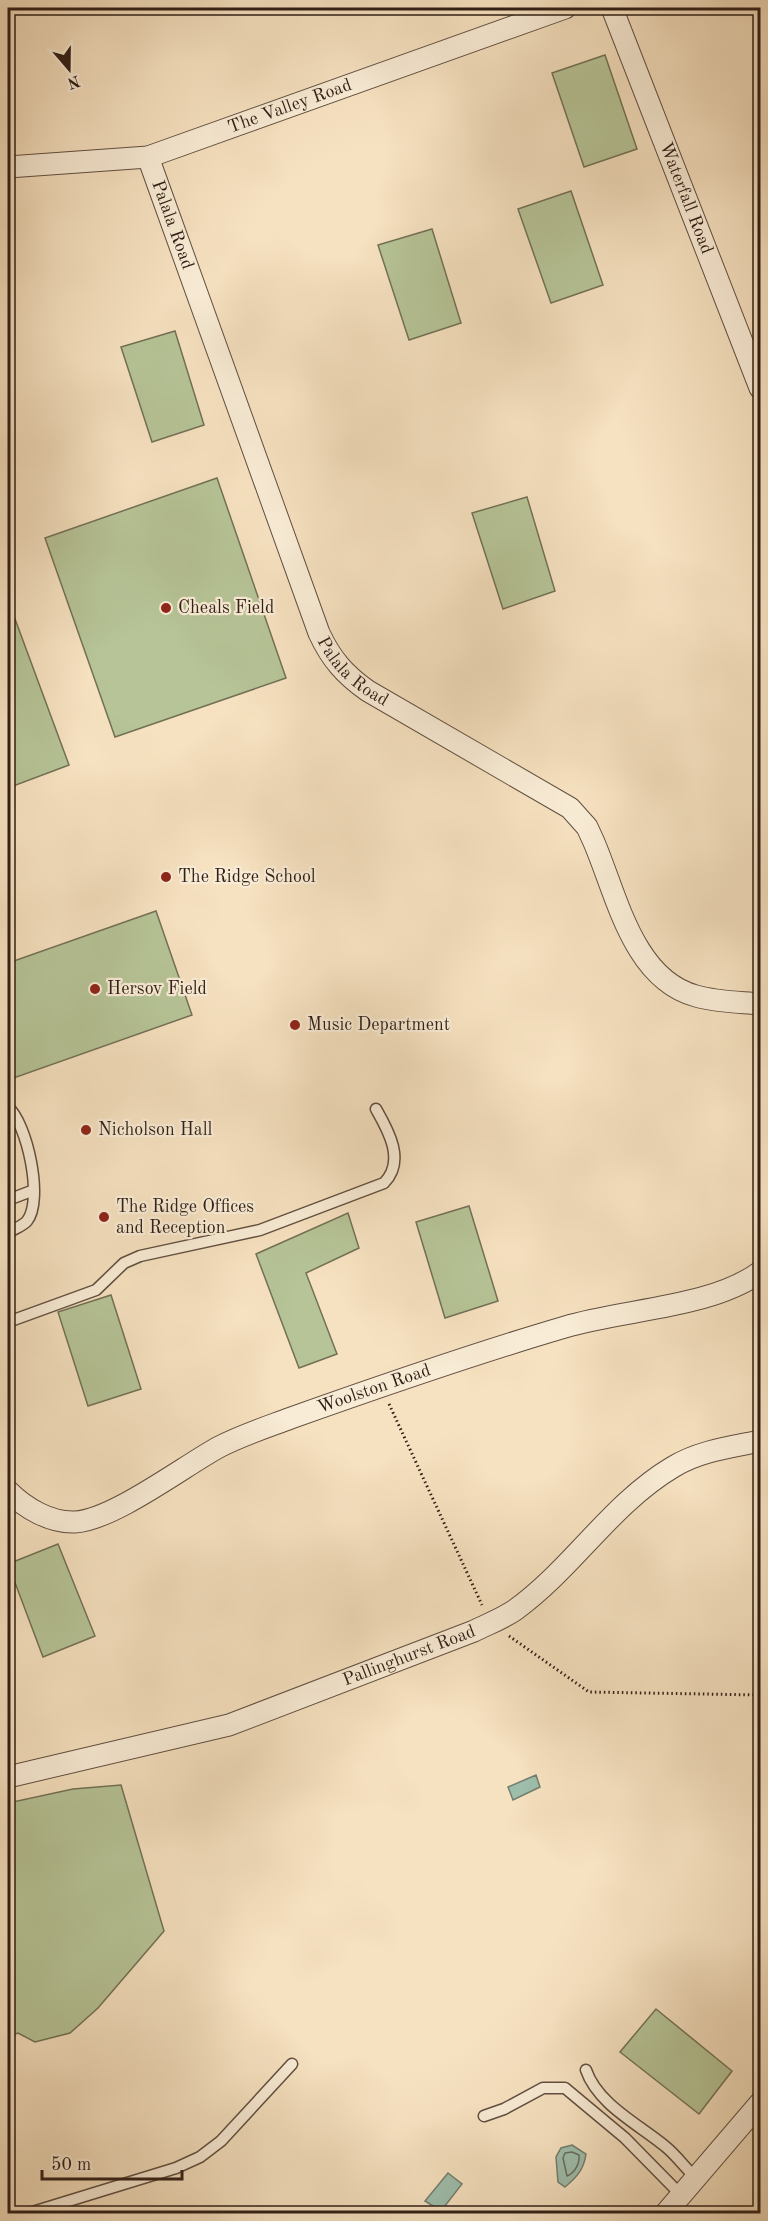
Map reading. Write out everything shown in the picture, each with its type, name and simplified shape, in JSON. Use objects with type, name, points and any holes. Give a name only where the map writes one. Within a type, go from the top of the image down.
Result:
[{"type":"street","name":"The Valley Road","points":[[8,167],[148,157],[565,8]]},
{"type":"street","name":"Waterfall Road","points":[[612,8],[760,388]]},
{"type":"street","name":"Palala Road","points":[[148,157],[319,633],[335,662],[345,675],[368,691],[570,808],[587,827],[635,943],[646,961],[670,982],[696,996],[760,1004]]},
{"type":"street","name":"Woolston Road","points":[[8,1491],[45,1517],[60,1521],[88,1520],[120,1506],[222,1445],[284,1421],[381,1386],[566,1326],[697,1298],[733,1286],[760,1272]]},
{"type":"street","name":"Pallinghurst Road","points":[[8,1777],[229,1725],[474,1631],[507,1615],[529,1599],[623,1505],[674,1466],[709,1452],[760,1441]]},
{"type":"street","points":[[665,2214],[760,2103]]},
{"type":"lane","points":[[8,1107],[19,1123],[34,1172],[33,1208],[27,1221],[8,1233]]},
{"type":"lane","points":[[8,1322],[96,1290],[124,1263],[140,1256],[260,1230],[384,1183],[393,1171],[394,1149],[391,1137],[376,1109]]},
{"type":"lane","points":[[8,1200],[34,1190]]},
{"type":"lane","points":[[26,2214],[176,2168],[200,2157],[222,2141],[292,2064]]},
{"type":"lane","points":[[585,2070],[600,2093],[618,2111],[669,2150],[696,2178]]},
{"type":"lane","points":[[484,2116],[504,2109],[543,2088],[564,2088],[625,2138],[681,2195]]},
{"type":"shaded area","points":[[605,55],[637,149],[584,167],[552,73]]},
{"type":"shaded area","points":[[571,191],[603,285],[551,303],[518,209]]},
{"type":"shaded area","points":[[432,229],[461,323],[409,340],[378,245]]},
{"type":"shaded area","points":[[175,331],[204,425],[152,442],[121,347]]},
{"type":"shaded area","name":"Cheals Field","points":[[217,478],[286,678],[115,737],[45,538]]},
{"type":"shaded area","points":[[527,497],[555,591],[503,609],[472,513]]},
{"type":"shaded area","points":[[8,600],[69,765],[8,788]]},
{"type":"shaded area","name":"Hersov Field","points":[[156,911],[192,1015],[8,1080],[8,963]]},
{"type":"shaded area","points":[[469,1206],[498,1301],[445,1318],[416,1222]]},
{"type":"shaded area","points":[[348,1213],[359,1248],[306,1273],[337,1354],[299,1368],[256,1254]]},
{"type":"shaded area","points":[[111,1295],[141,1389],[88,1406],[58,1312]]},
{"type":"shaded area","points":[[58,1544],[95,1636],[43,1657],[8,1564]]},
{"type":"shaded area","points":[[121,1785],[164,1931],[98,2008],[70,2033],[35,2042],[18,2033],[8,2037],[8,1803],[73,1789]]},
{"type":"shaded area","points":[[656,2009],[732,2071],[699,2114],[620,2052]]},
{"type":"water","points":[[536,1775],[540,1787],[513,1800],[508,1787]]},
{"type":"water","points":[[572,2145],[586,2154],[579,2172],[565,2187],[558,2182],[556,2157],[561,2148]]},
{"type":"water","points":[[448,2173],[462,2184],[441,2211],[425,2201]]},
{"type":"place","name":"Cheals Field","points":[[166,608]]},
{"type":"place","name":"The Ridge School","points":[[166,877]]},
{"type":"place","name":"Hersov Field","points":[[95,989]]},
{"type":"place","name":"Music Department","points":[[295,1025]]},
{"type":"place","name":"Nicholson Hall","points":[[86,1130]]},
{"type":"place","name":"The Ridge Offices and Reception","points":[[104,1217]]}]
